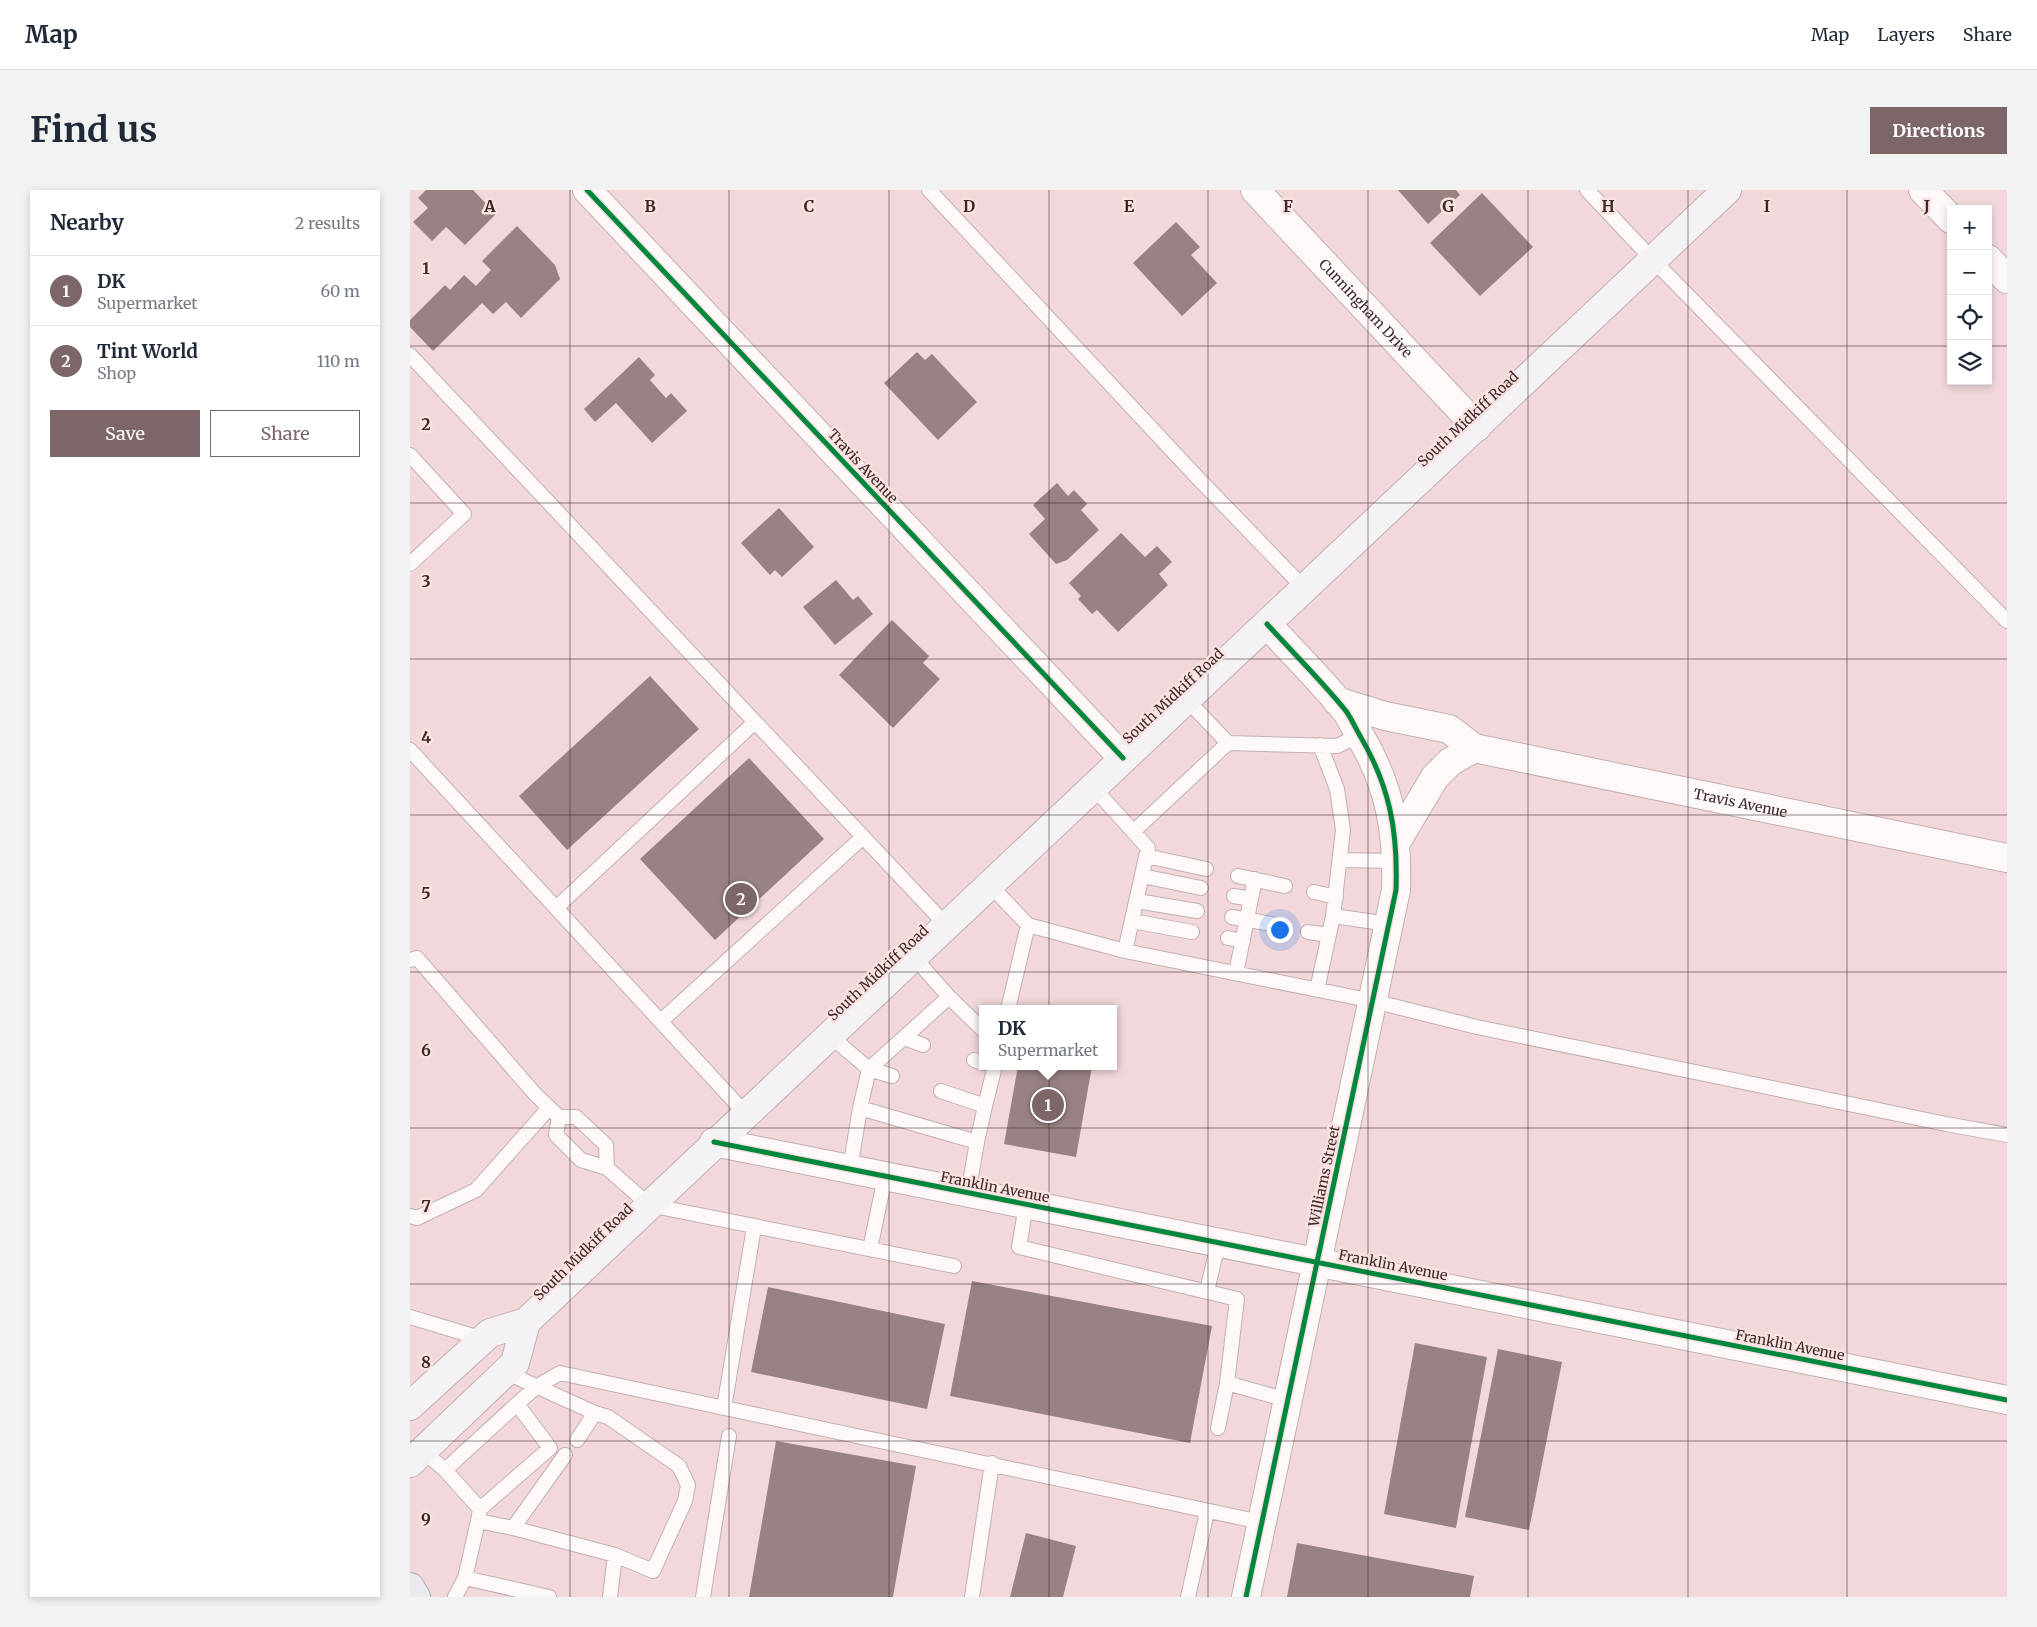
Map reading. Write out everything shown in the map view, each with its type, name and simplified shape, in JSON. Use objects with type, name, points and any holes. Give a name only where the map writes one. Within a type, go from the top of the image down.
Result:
[{"type":"main road","name":"South Midkiff Road","points":[[410,1406],[490,1332],[526,1322],[714,1142],[1727,190]]},
{"type":"main road","points":[[416,1457],[515,1363],[526,1322]]},
{"type":"main road","points":[[410,1587],[416,1597]]},
{"type":"street","name":"Travis Avenue","points":[[588,190],[1122,758]]},
{"type":"street","name":"Cunningham Drive","points":[[1255,190],[1477,427]]},
{"type":"street","points":[[1923,190],[1947,216]]},
{"type":"street","points":[[1992,263],[2007,279]]},
{"type":"street","points":[[1267,624],[1347,712],[1360,735]]},
{"type":"street","name":"Travis Avenue","points":[[1337,701],[1385,716],[1450,729],[1474,748],[2007,858]]},
{"type":"street","name":"Williams Street","points":[[1246,1597],[1396,890],[1396,852],[1392,811],[1374,759],[1360,735]]},
{"type":"street","points":[[1396,852],[1435,777],[1450,762],[1474,748]]},
{"type":"street","name":"Franklin Avenue","points":[[714,1142],[2007,1400]]},
{"type":"lane","points":[[929,190],[1195,475],[1305,588]]},
{"type":"lane","points":[[1587,190],[1653,260],[2007,620]]},
{"type":"lane","points":[[410,355],[946,925]]},
{"type":"lane","points":[[410,455],[464,514],[410,564]]},
{"type":"lane","points":[[1186,699],[1228,743],[1337,746],[1360,735]]},
{"type":"lane","points":[[556,908],[755,722]]},
{"type":"lane","points":[[1134,831],[1228,743]]},
{"type":"lane","points":[[1317,990],[1333,916],[1343,830],[1337,788],[1320,746]]},
{"type":"lane","points":[[410,750],[745,1113]]},
{"type":"lane","points":[[1092,786],[1148,848],[1125,951]]},
{"type":"lane","points":[[661,1021],[863,837]]},
{"type":"lane","points":[[1340,860],[1396,852]]},
{"type":"lane","points":[[1146,856],[1206,869]]},
{"type":"lane","points":[[1142,876],[1201,888]]},
{"type":"lane","points":[[1238,876],[1285,886]]},
{"type":"lane","points":[[1236,973],[1255,879]]},
{"type":"lane","points":[[989,884],[1028,925],[1125,951],[1373,1001],[1477,1027],[1946,1124],[2007,1134]]},
{"type":"lane","points":[[1314,892],[1336,897]]},
{"type":"lane","points":[[1234,896],[1251,900]]},
{"type":"lane","points":[[1137,901],[1198,911]]},
{"type":"lane","points":[[1333,916],[1389,924]]},
{"type":"lane","points":[[1232,917],[1277,925]]},
{"type":"lane","points":[[1132,921],[1192,932]]},
{"type":"lane","points":[[1009,1005],[1028,925]]},
{"type":"lane","points":[[1308,932],[1329,936]]},
{"type":"lane","points":[[1228,938],[1243,941]]},
{"type":"lane","points":[[913,956],[979,1026]]},
{"type":"lane","points":[[410,960],[417,958],[535,1094],[554,1113],[576,1117],[606,1145],[608,1168]]},
{"type":"lane","points":[[850,1169],[860,1108],[869,1069],[950,997]]},
{"type":"lane","points":[[828,1035],[869,1069],[892,1076]]},
{"type":"lane","points":[[904,1038],[923,1045]]},
{"type":"lane","points":[[968,1194],[985,1106],[988,1070]]},
{"type":"lane","points":[[941,1091],[985,1106]]},
{"type":"lane","points":[[860,1108],[977,1142]]},
{"type":"lane","points":[[554,1113],[556,1135],[582,1160],[608,1168],[649,1205],[954,1266]]},
{"type":"lane","points":[[410,1216],[417,1218],[476,1190],[554,1113]]},
{"type":"lane","points":[[870,1249],[885,1177]]},
{"type":"lane","points":[[1026,1205],[1019,1247],[1237,1299],[1227,1383],[1218,1428]]},
{"type":"lane","points":[[724,1408],[754,1226]]},
{"type":"lane","points":[[1207,1291],[1218,1244]]},
{"type":"lane","points":[[410,1317],[483,1339]]},
{"type":"lane","points":[[416,1457],[445,1470],[479,1515],[513,1528],[535,1540],[615,1556],[652,1571],[685,1501],[688,1485],[679,1466],[608,1417],[595,1413],[505,1372]]},
{"type":"lane","points":[[445,1470],[481,1445],[517,1404],[536,1387],[560,1373],[1261,1522]]},
{"type":"lane","points":[[1227,1383],[1288,1400]]},
{"type":"lane","points":[[455,1597],[465,1578],[479,1515],[513,1478],[550,1448],[517,1404]]},
{"type":"lane","points":[[577,1440],[595,1413]]},
{"type":"lane","points":[[703,1597],[729,1436]]},
{"type":"lane","points":[[513,1528],[565,1455]]},
{"type":"lane","points":[[972,1597],[992,1464]]},
{"type":"lane","points":[[1188,1597],[1207,1512]]},
{"type":"lane","points":[[610,1597],[615,1556]]},
{"type":"lane","points":[[465,1578],[526,1588],[549,1597]]},
{"type":"building","points":[[426,190],[473,190],[496,214],[465,245],[446,227],[432,241],[413,222],[428,208],[418,198]]},
{"type":"building","points":[[1398,190],[1456,190],[1460,195],[1428,224]]},
{"type":"building","points":[[1482,193],[1533,247],[1480,296],[1430,243]]},
{"type":"building","points":[[1176,222],[1200,247],[1191,255],[1217,283],[1182,316],[1133,263]]},
{"type":"building","points":[[517,226],[555,265],[560,279],[521,318],[506,302],[493,314],[482,303],[433,351],[410,327],[410,320],[445,285],[450,290],[464,275],[476,286],[491,270],[482,261]]},
{"type":"building","points":[[917,352],[925,360],[932,354],[977,402],[938,440],[884,383]]},
{"type":"building","points":[[639,357],[655,375],[650,380],[666,398],[671,393],[687,411],[652,443],[616,403],[595,422],[584,409]]},
{"type":"building","points":[[1057,483],[1068,496],[1074,490],[1087,504],[1081,510],[1099,530],[1067,560],[1056,564],[1029,534],[1045,519],[1033,505]]},
{"type":"building","points":[[779,508],[814,547],[782,577],[775,570],[770,575],[741,543]]},
{"type":"building","points":[[1121,533],[1145,557],[1157,546],[1172,562],[1159,574],[1168,585],[1118,632],[1097,610],[1092,614],[1078,599],[1081,596],[1069,583]]},
{"type":"building","points":[[836,580],[853,600],[858,596],[873,614],[835,645],[803,607]]},
{"type":"building","points":[[892,620],[929,656],[923,663],[940,679],[893,728],[839,675]]},
{"type":"building","points":[[650,676],[699,729],[567,850],[519,796]]},
{"type":"building","points":[[749,758],[824,839],[715,940],[640,859]]},
{"type":"building","points":[[1017,1070],[1091,1070],[1076,1157],[1004,1144]]},
{"type":"building","points":[[972,1281],[1212,1326],[1190,1443],[950,1396]]},
{"type":"building","points":[[768,1287],[945,1324],[927,1409],[751,1372]]},
{"type":"building","points":[[1415,1343],[1487,1357],[1456,1528],[1384,1514]]},
{"type":"building","points":[[1498,1349],[1562,1362],[1529,1530],[1465,1517]]},
{"type":"building","points":[[776,1441],[916,1466],[893,1597],[749,1597]]},
{"type":"building","points":[[1026,1533],[1076,1546],[1063,1597],[1010,1597]]},
{"type":"building","points":[[1297,1543],[1474,1576],[1470,1597],[1287,1597]]},
{"type":"cycle path","points":[[587,190],[1123,758]]},
{"type":"cycle path","points":[[1246,1597],[1396,890],[1395,848],[1390,809],[1370,753],[1346,711],[1267,624]]},
{"type":"cycle path","points":[[714,1142],[2007,1400]]},
{"type":"place","name":"Tint World","points":[[741,899]]},
{"type":"place","name":"DK","points":[[1048,1105]]}]
